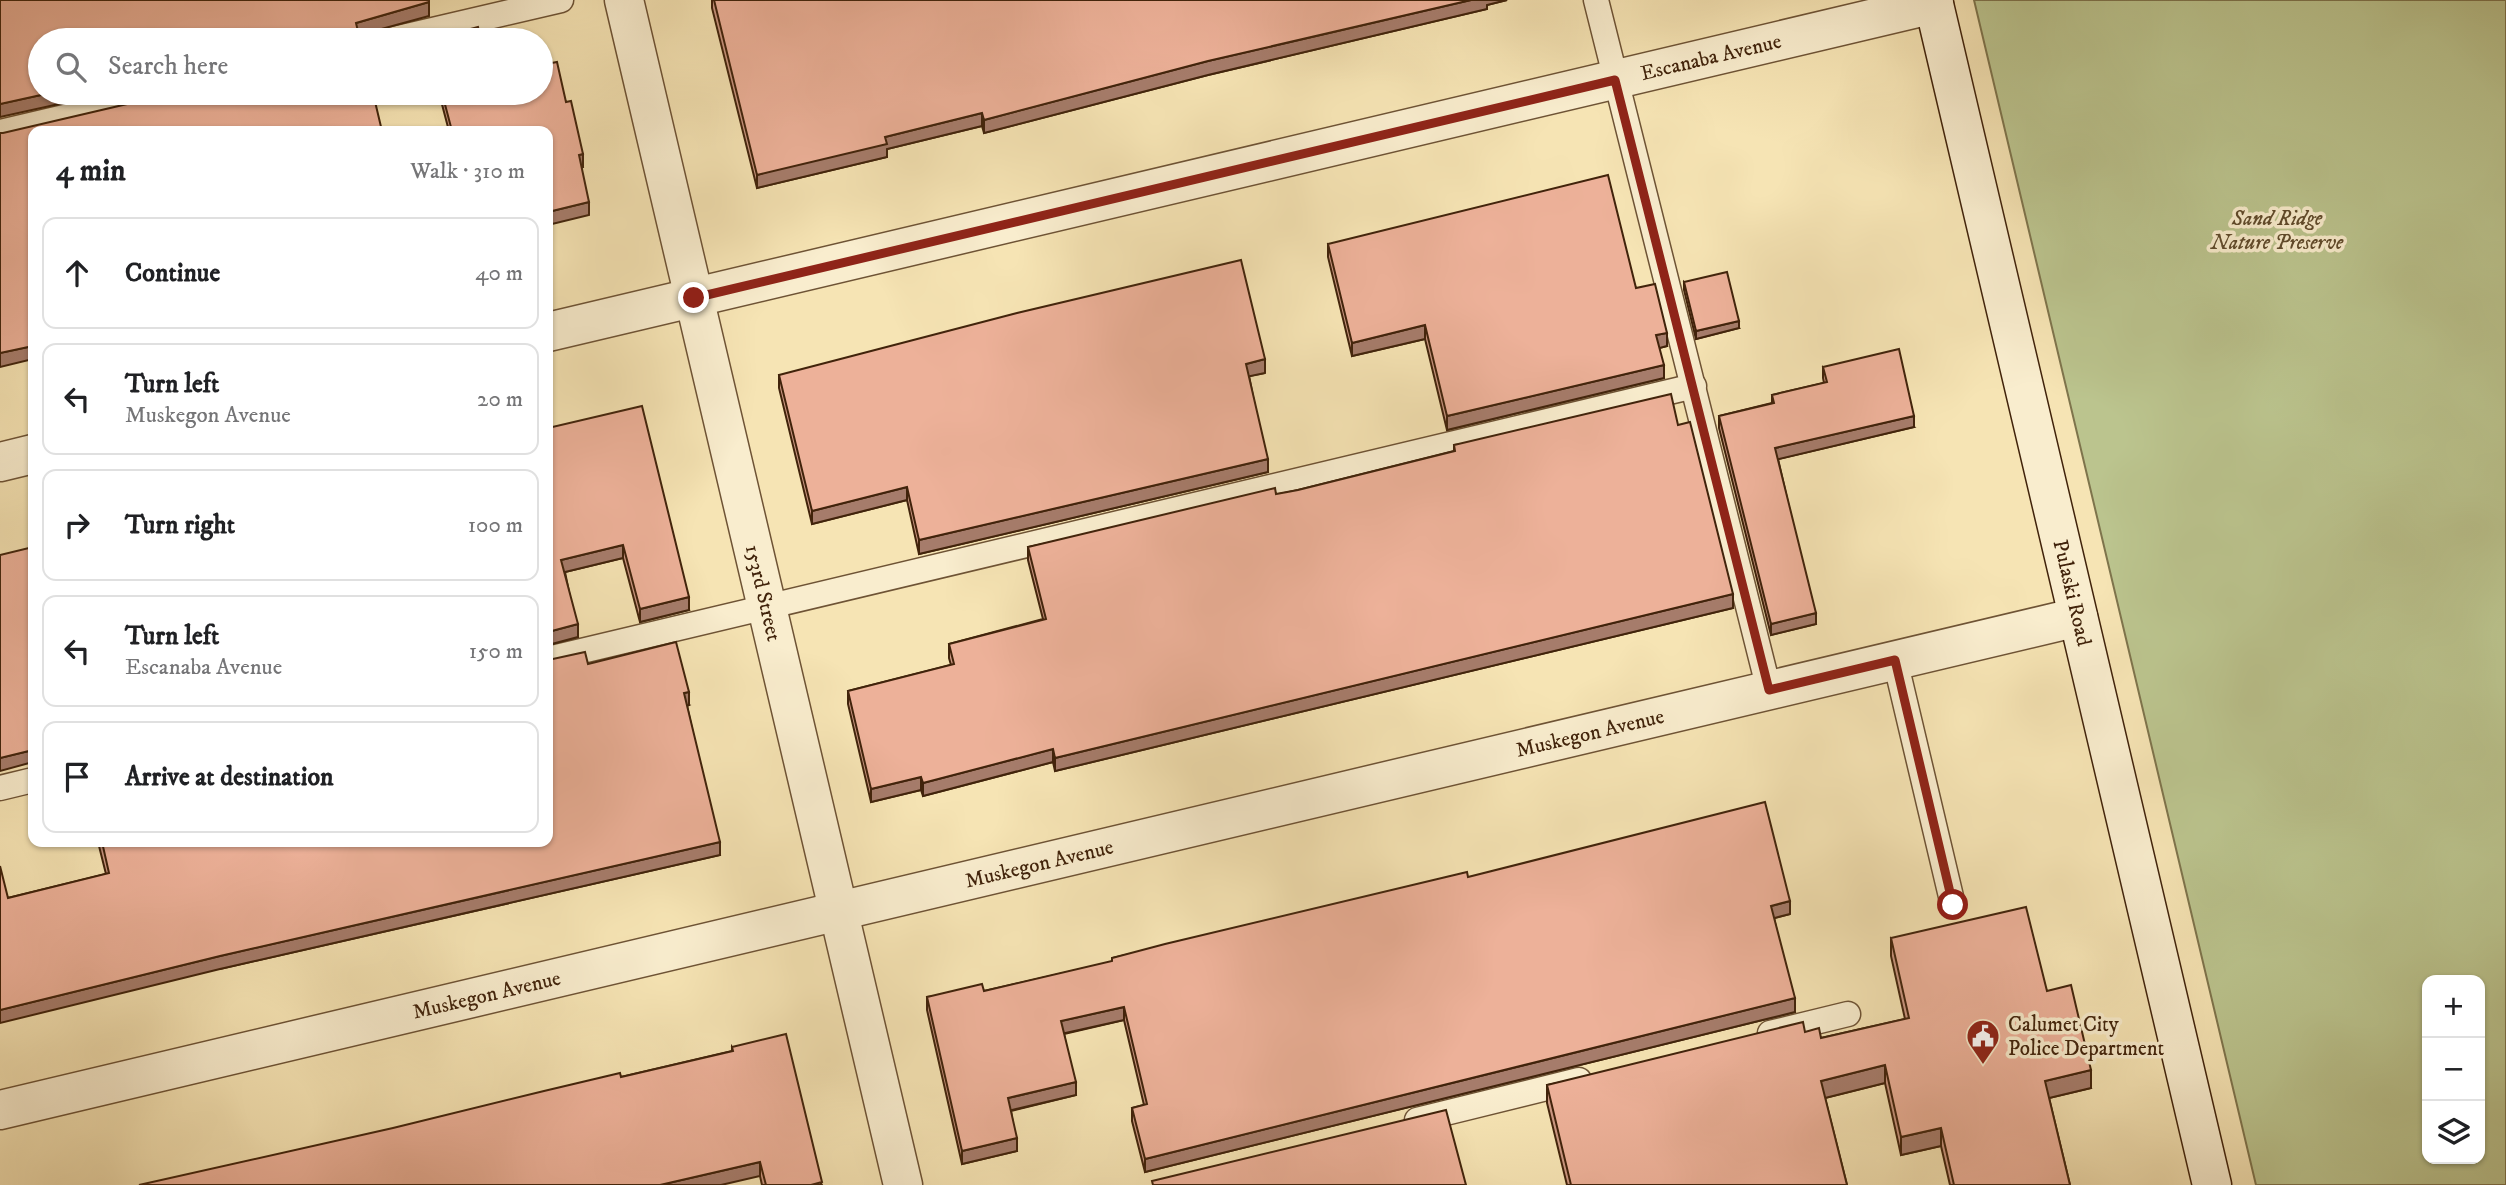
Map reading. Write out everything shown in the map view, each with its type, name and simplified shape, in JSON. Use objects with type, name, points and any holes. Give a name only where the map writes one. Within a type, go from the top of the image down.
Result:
[{"type":"street","name":"153rd Street","points":[[624,0],[903,1185]]},
{"type":"street","name":"Escanaba Avenue","points":[[553,331],[1934,2]]},
{"type":"street","name":"Pulaski Road","points":[[1934,2],[2212,1185]]},
{"type":"street","points":[[0,462],[28,455]]},
{"type":"street","name":"Muskegon Avenue","points":[[0,1110],[2078,617]]},
{"type":"lane","points":[[441,28],[561,0]]},
{"type":"lane","points":[[1595,0],[1769,690]]},
{"type":"lane","points":[[0,132],[116,105]]},
{"type":"lane","points":[[553,658],[1693,386]]},
{"type":"lane","points":[[1895,660],[1953,905]]},
{"type":"lane","points":[[0,788],[28,781]]},
{"type":"lane","points":[[1741,1040],[1848,1014]]},
{"type":"lane","points":[[1393,1126],[1607,1073]]},
{"type":"green space","name":"Sand Ridge Nature Preserve","points":[[1974,0],[2506,0],[2506,1185],[2256,1185]]},
{"type":"building","points":[[0,0],[429,0],[356,23],[357,28],[28,28],[28,98],[0,104]]},
{"type":"building","points":[[714,0],[1471,0],[1208,61],[984,120],[982,113],[885,137],[887,144],[757,175]]},
{"type":"building","points":[[557,62],[566,102],[571,101],[583,154],[579,155],[589,202],[553,211],[553,126],[451,126],[445,105],[553,105],[553,63]]},
{"type":"building","points":[[121,105],[376,105],[381,126],[33,126]]},
{"type":"building","points":[[28,127],[28,347],[0,353],[0,133]]},
{"type":"building","points":[[1608,175],[1636,288],[1655,284],[1667,333],[1656,335],[1664,365],[1447,416],[1425,325],[1352,343],[1328,244]]},
{"type":"building","points":[[1241,260],[1265,359],[1246,364],[1268,459],[919,540],[907,487],[812,511],[779,375],[1017,313]]},
{"type":"building","points":[[1727,272],[1739,321],[1696,331],[1684,282]]},
{"type":"building","points":[[1899,349],[1914,416],[1775,448],[1816,613],[1771,624],[1719,416],[1774,403],[1772,395],[1827,382],[1823,367]]},
{"type":"building","points":[[1671,394],[1678,425],[1690,422],[1733,594],[1055,758],[1053,749],[923,783],[921,777],[871,789],[848,691],[954,664],[949,644],[1046,619],[1028,547],[1275,488],[1276,494],[1298,490],[1455,451],[1454,445]]},
{"type":"building","points":[[642,406],[689,597],[640,609],[623,545],[561,560],[578,624],[553,631],[553,427]]},
{"type":"building","points":[[28,548],[28,751],[0,758],[0,555]]},
{"type":"building","points":[[676,642],[689,692],[684,693],[720,842],[220,956],[0,1010],[0,866],[8,898],[109,873],[103,847],[553,847],[553,659],[585,652],[588,664]]},
{"type":"building","points":[[1765,802],[1790,901],[1771,906],[1795,998],[1145,1159],[1132,1108],[1147,1104],[1124,1007],[1061,1021],[1076,1082],[1008,1098],[1017,1138],[962,1151],[927,997],[982,984],[984,991],[1112,961],[1112,958],[1165,944],[1467,872],[1468,877]]},
{"type":"building","points":[[2026,907],[2047,991],[2071,985],[2091,1070],[2045,1081],[2070,1185],[1954,1185],[1941,1128],[1901,1137],[1885,1065],[1821,1081],[1847,1185],[1571,1185],[1547,1085],[1803,1022],[1805,1032],[1819,1028],[1821,1038],[1909,1018],[1891,938]]},
{"type":"building","points":[[786,1034],[822,1182],[811,1185],[766,1185],[760,1162],[660,1185],[139,1185],[620,1073],[621,1077],[733,1051],[732,1047]]},
{"type":"building","points":[[1446,1110],[1466,1185],[1153,1185],[1152,1181]]},
{"type":"place","name":"Calumet City Police Department","points":[[1983,1066]]},
{"type":"route","points":[[694,298],[1615,80],[1769,690],[1895,660],[1953,905]]}]
